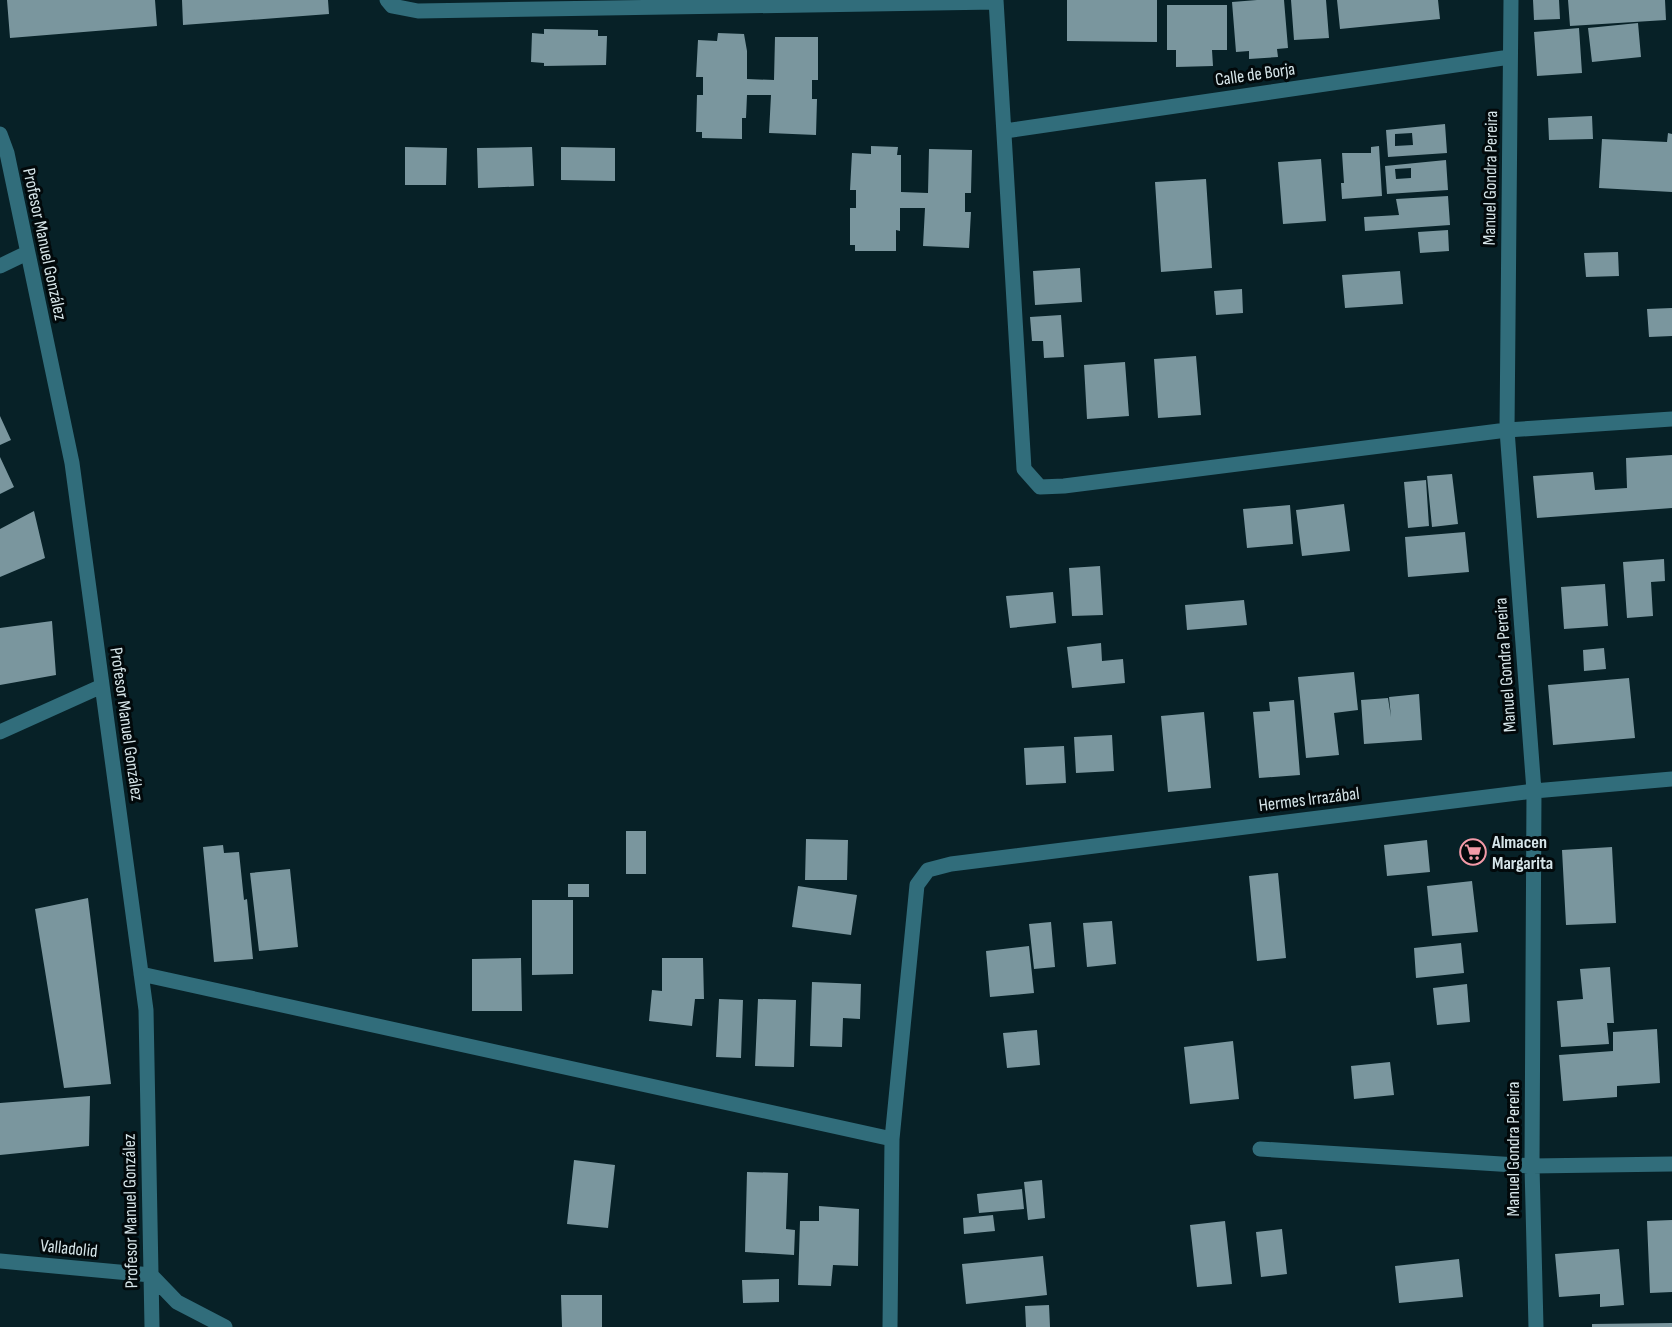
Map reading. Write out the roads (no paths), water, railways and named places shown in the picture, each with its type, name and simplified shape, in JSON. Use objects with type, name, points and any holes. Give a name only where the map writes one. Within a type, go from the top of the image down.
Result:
[{"type":"street","points":[[387,0],[392,6],[418,11],[996,1],[1024,469],[1040,487],[1507,430],[1672,419]]},
{"type":"street","name":"Manuel Gondra Pereira","points":[[1511,0],[1507,430],[1534,791],[1532,1166],[1536,1327]]},
{"type":"street","name":"Calle de Borja","points":[[1005,131],[1510,57]]},
{"type":"street","name":"Profesor Manuel González","points":[[0,134],[7,153],[72,463],[146,1010],[152,1327]]},
{"type":"street","points":[[0,266],[27,253]]},
{"type":"street","points":[[0,732],[102,686]]},
{"type":"street","name":"Hermes Irrazábal","points":[[890,1327],[892,1138],[917,885],[928,870],[951,864],[1534,791],[1672,779]]},
{"type":"street","points":[[141,974],[892,1138]]},
{"type":"street","points":[[1260,1149],[1532,1166],[1672,1164]]},
{"type":"street","name":"Valladolid","points":[[0,1261],[151,1275]]},
{"type":"street","points":[[151,1275],[177,1302],[225,1327]]},
{"type":"place","name":"Almacen Margarita","points":[[1473,852]]}]
